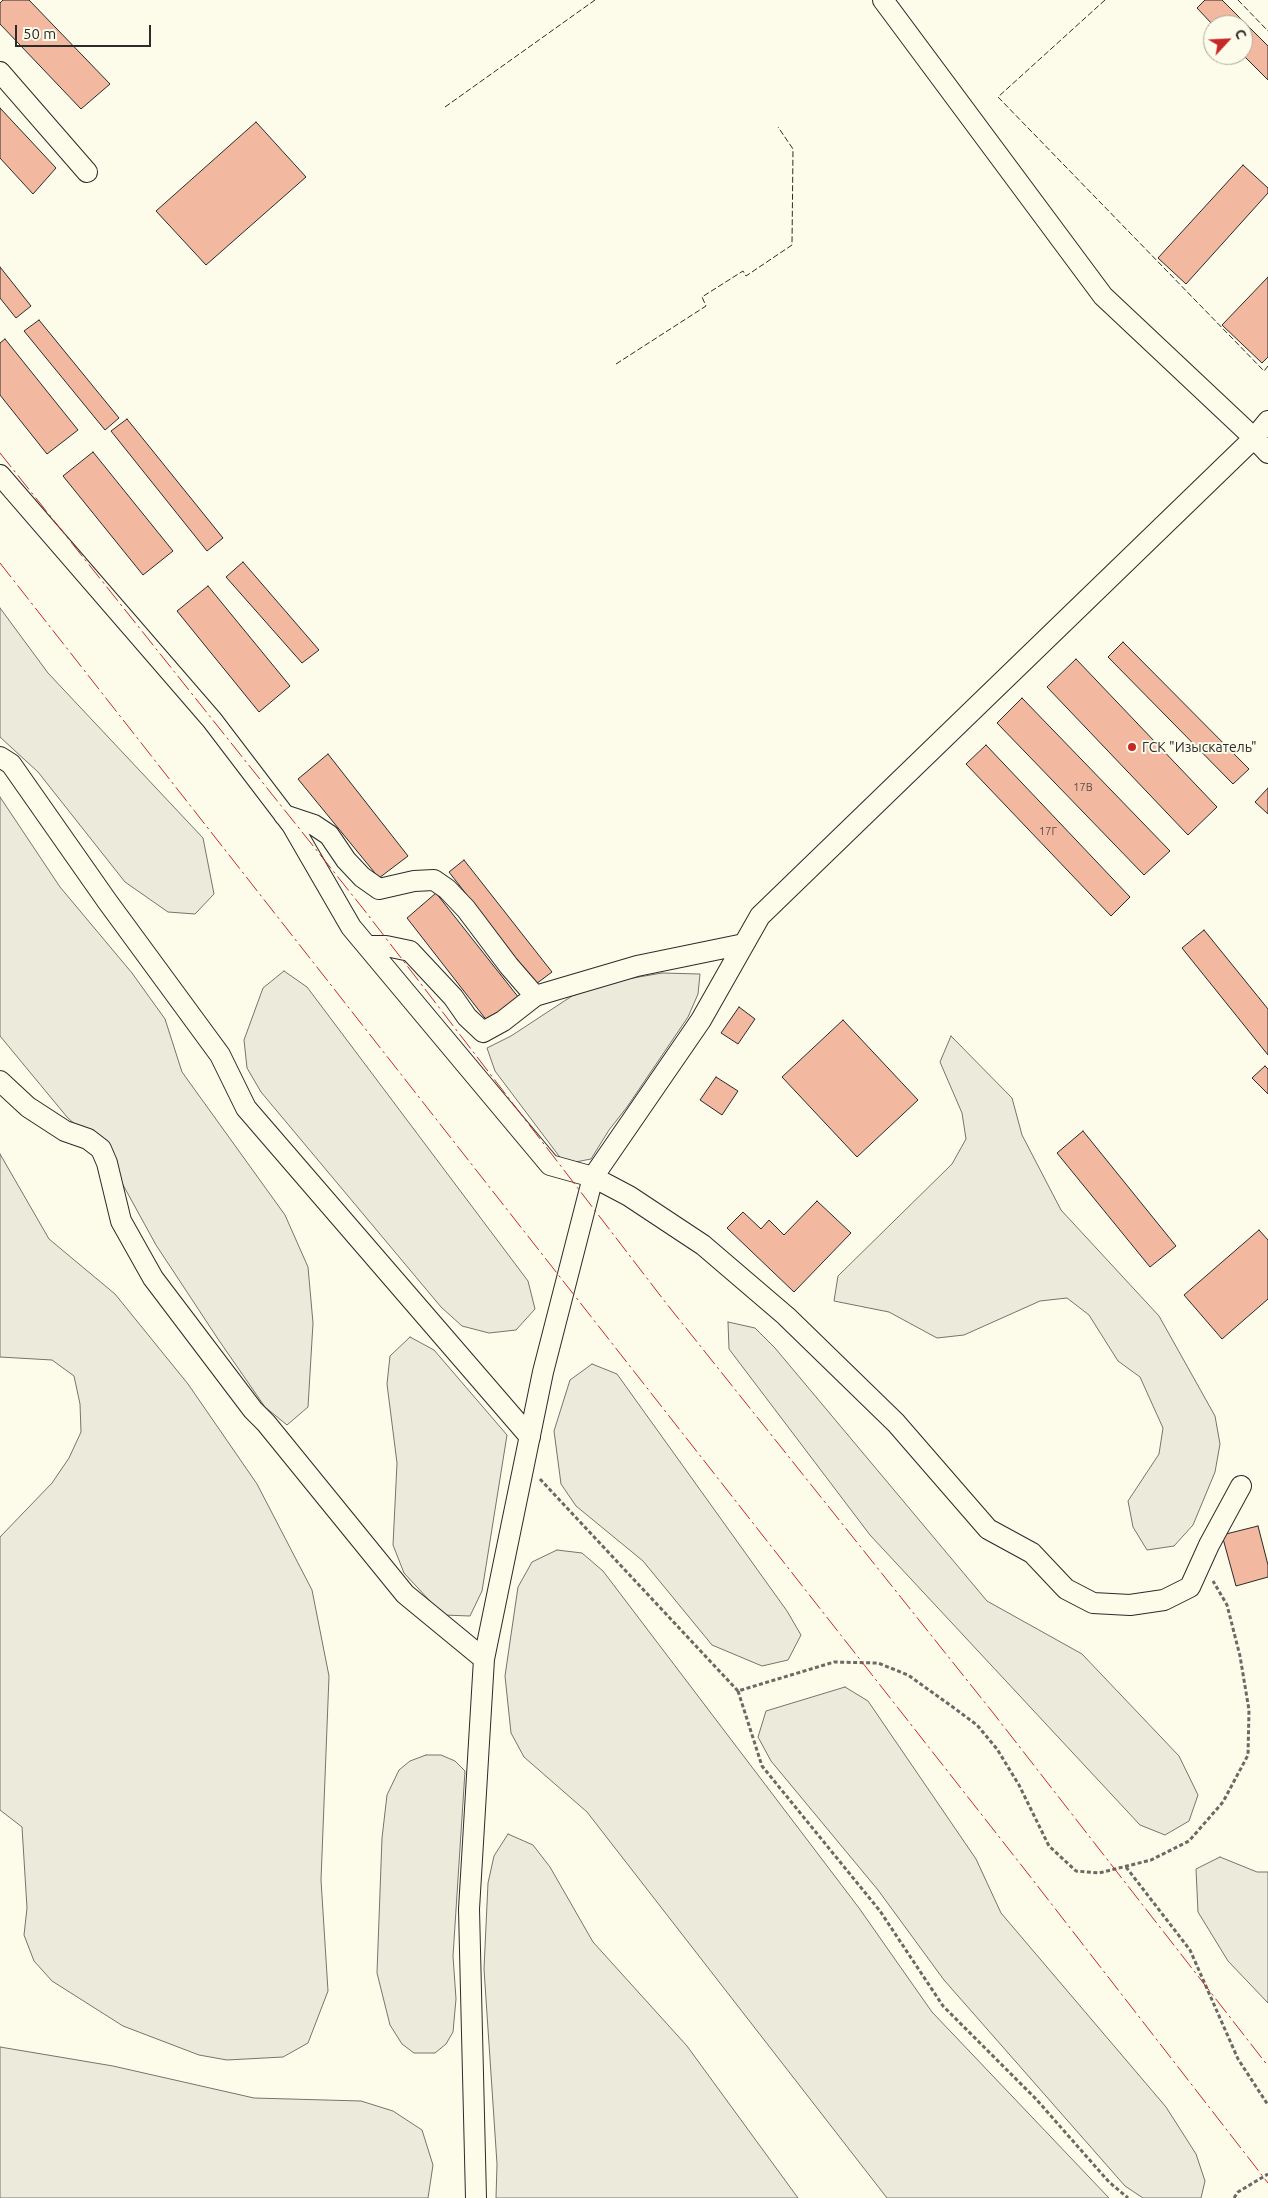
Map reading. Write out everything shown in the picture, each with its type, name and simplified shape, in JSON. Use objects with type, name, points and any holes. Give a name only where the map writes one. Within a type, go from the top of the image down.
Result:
[{"type":"street","points":[[883,0],[1103,296],[1268,453]]},
{"type":"street","points":[[0,72],[87,172]]},
{"type":"street","points":[[476,2198],[469,1909],[484,1659],[543,1372],[593,1177],[701,1020],[760,916],[1254,438],[1268,421]]},
{"type":"street","points":[[1,477],[212,720],[284,815],[351,927],[550,1165],[593,1177],[629,1196],[704,1246],[756,1290],[896,1423],[988,1529],[1032,1554],[1066,1589],[1093,1603],[1130,1606],[1164,1600],[1190,1587],[1241,1486]]},
{"type":"street","points":[[0,757],[10,764],[106,901],[220,1054],[246,1108],[530,1437]]},
{"type":"street","points":[[284,815],[314,825],[329,835],[346,860],[362,877],[379,889],[414,881],[434,880],[447,889],[466,909],[509,966],[535,996]]},
{"type":"street","points":[[367,946],[386,946],[410,951],[453,996],[467,1017],[483,1032],[503,1021],[535,996],[637,966],[744,944]]},
{"type":"street","points":[[0,1081],[28,1107],[65,1130],[88,1139],[101,1149],[107,1163],[122,1221],[154,1278],[253,1410],[266,1422],[405,1594],[484,1659]]},
{"type":"path","points":[[524,1463],[738,1691],[762,1766],[880,1911],[943,2006],[1036,2099],[1109,2182],[1128,2198]]},
{"type":"path","points":[[738,1691],[834,1662],[878,1663],[908,1675],[977,1725],[997,1748],[1019,1785],[1049,1846],[1076,1871],[1099,1873],[1151,1860],[1189,1841],[1223,1802],[1248,1755],[1249,1710],[1240,1656],[1227,1605],[1202,1562]]},
{"type":"path","points":[[1125,1866],[1190,1950],[1238,2059],[1268,2105]]},
{"type":"path","points":[[1234,2198],[1238,2192],[1268,2174]]},
{"type":"shaded area","points":[[0,608],[48,673],[203,838],[214,894],[195,914],[168,912],[125,882],[38,772],[0,737]]},
{"type":"shaded area","points":[[0,797],[60,887],[132,973],[165,1019],[182,1072],[285,1215],[308,1267],[313,1323],[308,1407],[287,1425],[265,1407],[218,1339],[156,1245],[105,1152],[67,1117],[0,1036]]},
{"type":"shaded area","points":[[284,971],[307,987],[528,1281],[535,1309],[516,1330],[489,1333],[462,1326],[441,1307],[261,1092],[247,1068],[244,1040],[263,988]]},
{"type":"shaded area","points":[[662,973],[700,974],[698,994],[688,1017],[591,1159],[565,1164],[495,1071],[487,1048],[511,1036],[572,996],[616,981]]},
{"type":"shaded area","points":[[951,1036],[1012,1098],[1022,1135],[1061,1210],[1159,1316],[1215,1416],[1220,1444],[1215,1472],[1193,1525],[1174,1546],[1147,1550],[1133,1527],[1128,1501],[1159,1454],[1163,1428],[1140,1377],[1118,1361],[1089,1315],[1067,1298],[1040,1301],[964,1335],[937,1338],[889,1312],[834,1301],[838,1276],[952,1164],[966,1139],[962,1113],[940,1062]]},
{"type":"shaded area","points":[[0,1154],[49,1239],[115,1294],[188,1384],[257,1484],[312,1590],[329,1676],[321,1880],[328,1991],[308,2043],[283,2057],[227,2060],[199,2055],[123,2026],[52,1981],[34,1961],[24,1935],[27,1908],[22,1827],[0,1810],[0,1537],[52,1483],[69,1458],[81,1432],[80,1404],[74,1376],[52,1360],[0,1357]]},
{"type":"shaded area","points":[[728,1322],[755,1328],[775,1348],[987,1601],[1082,1654],[1179,1756],[1198,1795],[1189,1821],[1165,1835],[1140,1825],[870,1535],[729,1349]]},
{"type":"shaded area","points":[[410,1337],[434,1350],[507,1435],[482,1591],[470,1616],[443,1615],[404,1573],[393,1545],[397,1463],[387,1384],[390,1356]]},
{"type":"shaded area","points":[[592,1364],[617,1374],[787,1611],[801,1635],[788,1660],[762,1666],[712,1645],[643,1561],[576,1506],[561,1484],[554,1431],[570,1380]]},
{"type":"shaded area","points":[[557,1550],[582,1553],[603,1571],[859,1908],[932,2012],[1109,2198],[887,2198],[587,1812],[524,1757],[511,1733],[505,1676],[518,1587],[532,1562]]},
{"type":"shaded area","points":[[845,1687],[868,1701],[976,1859],[1001,1913],[1166,2107],[1196,2154],[1205,2181],[1201,2198],[1143,2198],[1125,2186],[944,1980],[878,1890],[771,1761],[758,1737],[766,1711]]},
{"type":"shaded area","points":[[426,1755],[441,1755],[455,1761],[465,1771],[453,1956],[456,1999],[453,2032],[446,2044],[435,2053],[414,2053],[402,2044],[390,2025],[377,1973],[382,1838],[387,1795],[399,1770],[410,1761]]},
{"type":"shaded area","points":[[508,1834],[533,1845],[550,1867],[593,1942],[687,2046],[798,2198],[496,2198],[497,2164],[484,1969],[488,1883],[494,1856]]},
{"type":"shaded area","points":[[1220,1857],[1257,1872],[1268,1872],[1268,2003],[1228,1961],[1198,1912],[1196,1869]]},
{"type":"shaded area","points":[[0,2047],[113,2066],[254,2098],[361,2101],[393,2111],[422,2130],[433,2165],[428,2198],[0,2198]]},
{"type":"building","points":[[3,0],[29,0],[110,84],[81,109],[0,24],[0,3]]},
{"type":"building","points":[[1205,0],[1222,0],[1237,15],[1204,15],[1197,8]]},
{"type":"building","points":[[1253,31],[1268,46],[1268,80],[1253,65]]},
{"type":"building","points":[[0,108],[56,168],[33,194],[0,158]]},
{"type":"building","points":[[256,122],[306,177],[206,265],[156,211]]},
{"type":"building","points":[[1243,165],[1268,188],[1268,193],[1186,284],[1158,258]]},
{"type":"building","points":[[0,267],[31,306],[16,318],[0,298]]},
{"type":"building","points":[[1268,277],[1268,357],[1262,363],[1222,325]]},
{"type":"building","points":[[39,320],[119,418],[105,430],[24,331]]},
{"type":"building","points":[[5,339],[78,430],[47,454],[0,395],[0,343]]},
{"type":"building","points":[[127,419],[223,538],[207,551],[111,431]]},
{"type":"building","points":[[93,452],[173,551],[143,575],[63,476]]},
{"type":"building","points":[[243,562],[319,650],[302,663],[226,577]]},
{"type":"building","points":[[208,586],[290,686],[259,712],[177,611]]},
{"type":"building","name":"ГСК \"Изыскатель\"","points":[[1123,642],[1249,769],[1233,784],[1108,657]]},
{"type":"building","name":"ГСК \"Изыскатель\"","points":[[1076,659],[1217,807],[1188,835],[1047,687]]},
{"type":"building","points":[[1022,698],[1170,851],[1144,875],[997,723]]},
{"type":"building","points":[[986,745],[1130,897],[1111,916],[966,764]]},
{"type":"building","points":[[328,754],[408,856],[379,878],[298,779]]},
{"type":"building","points":[[1268,788],[1268,814],[1255,802]]},
{"type":"building","points":[[464,860],[552,972],[536,984],[449,872]]},
{"type":"building","points":[[436,893],[519,998],[488,1022],[407,918]]},
{"type":"building","points":[[1204,930],[1268,1009],[1268,1055],[1182,948]]},
{"type":"building","points":[[739,1007],[755,1019],[738,1044],[721,1033]]},
{"type":"building","points":[[843,1020],[918,1100],[857,1157],[782,1077]]},
{"type":"building","points":[[1265,1066],[1268,1069],[1268,1094],[1252,1078]]},
{"type":"building","points":[[716,1077],[738,1091],[722,1115],[700,1100]]},
{"type":"building","points":[[1083,1131],[1176,1246],[1150,1267],[1057,1153]]},
{"type":"building","points":[[817,1201],[851,1233],[794,1292],[727,1228],[743,1212],[761,1229],[769,1220],[784,1235]]},
{"type":"building","points":[[1259,1230],[1268,1240],[1268,1299],[1222,1339],[1184,1295]]},
{"type":"building","points":[[1258,1526],[1268,1565],[1268,1577],[1236,1586],[1222,1535]]},
{"type":"fence","points":[[445,107],[595,0]]},
{"type":"fence","points":[[1105,0],[998,97],[1264,371],[1268,366]]},
{"type":"fence","points":[[1238,0],[1268,31]]},
{"type":"fence","points":[[616,364],[706,306],[702,297],[743,271],[746,276],[792,245],[793,149],[778,127]]},
{"type":"power","points":[[0,453],[365,911],[666,1303],[994,1714],[1268,2066]]},
{"type":"power","points":[[0,563],[1029,1875],[1268,2183]]},
{"type":"place","name":"ГСК \"Изыскатель\"","points":[[1132,747]]}]
